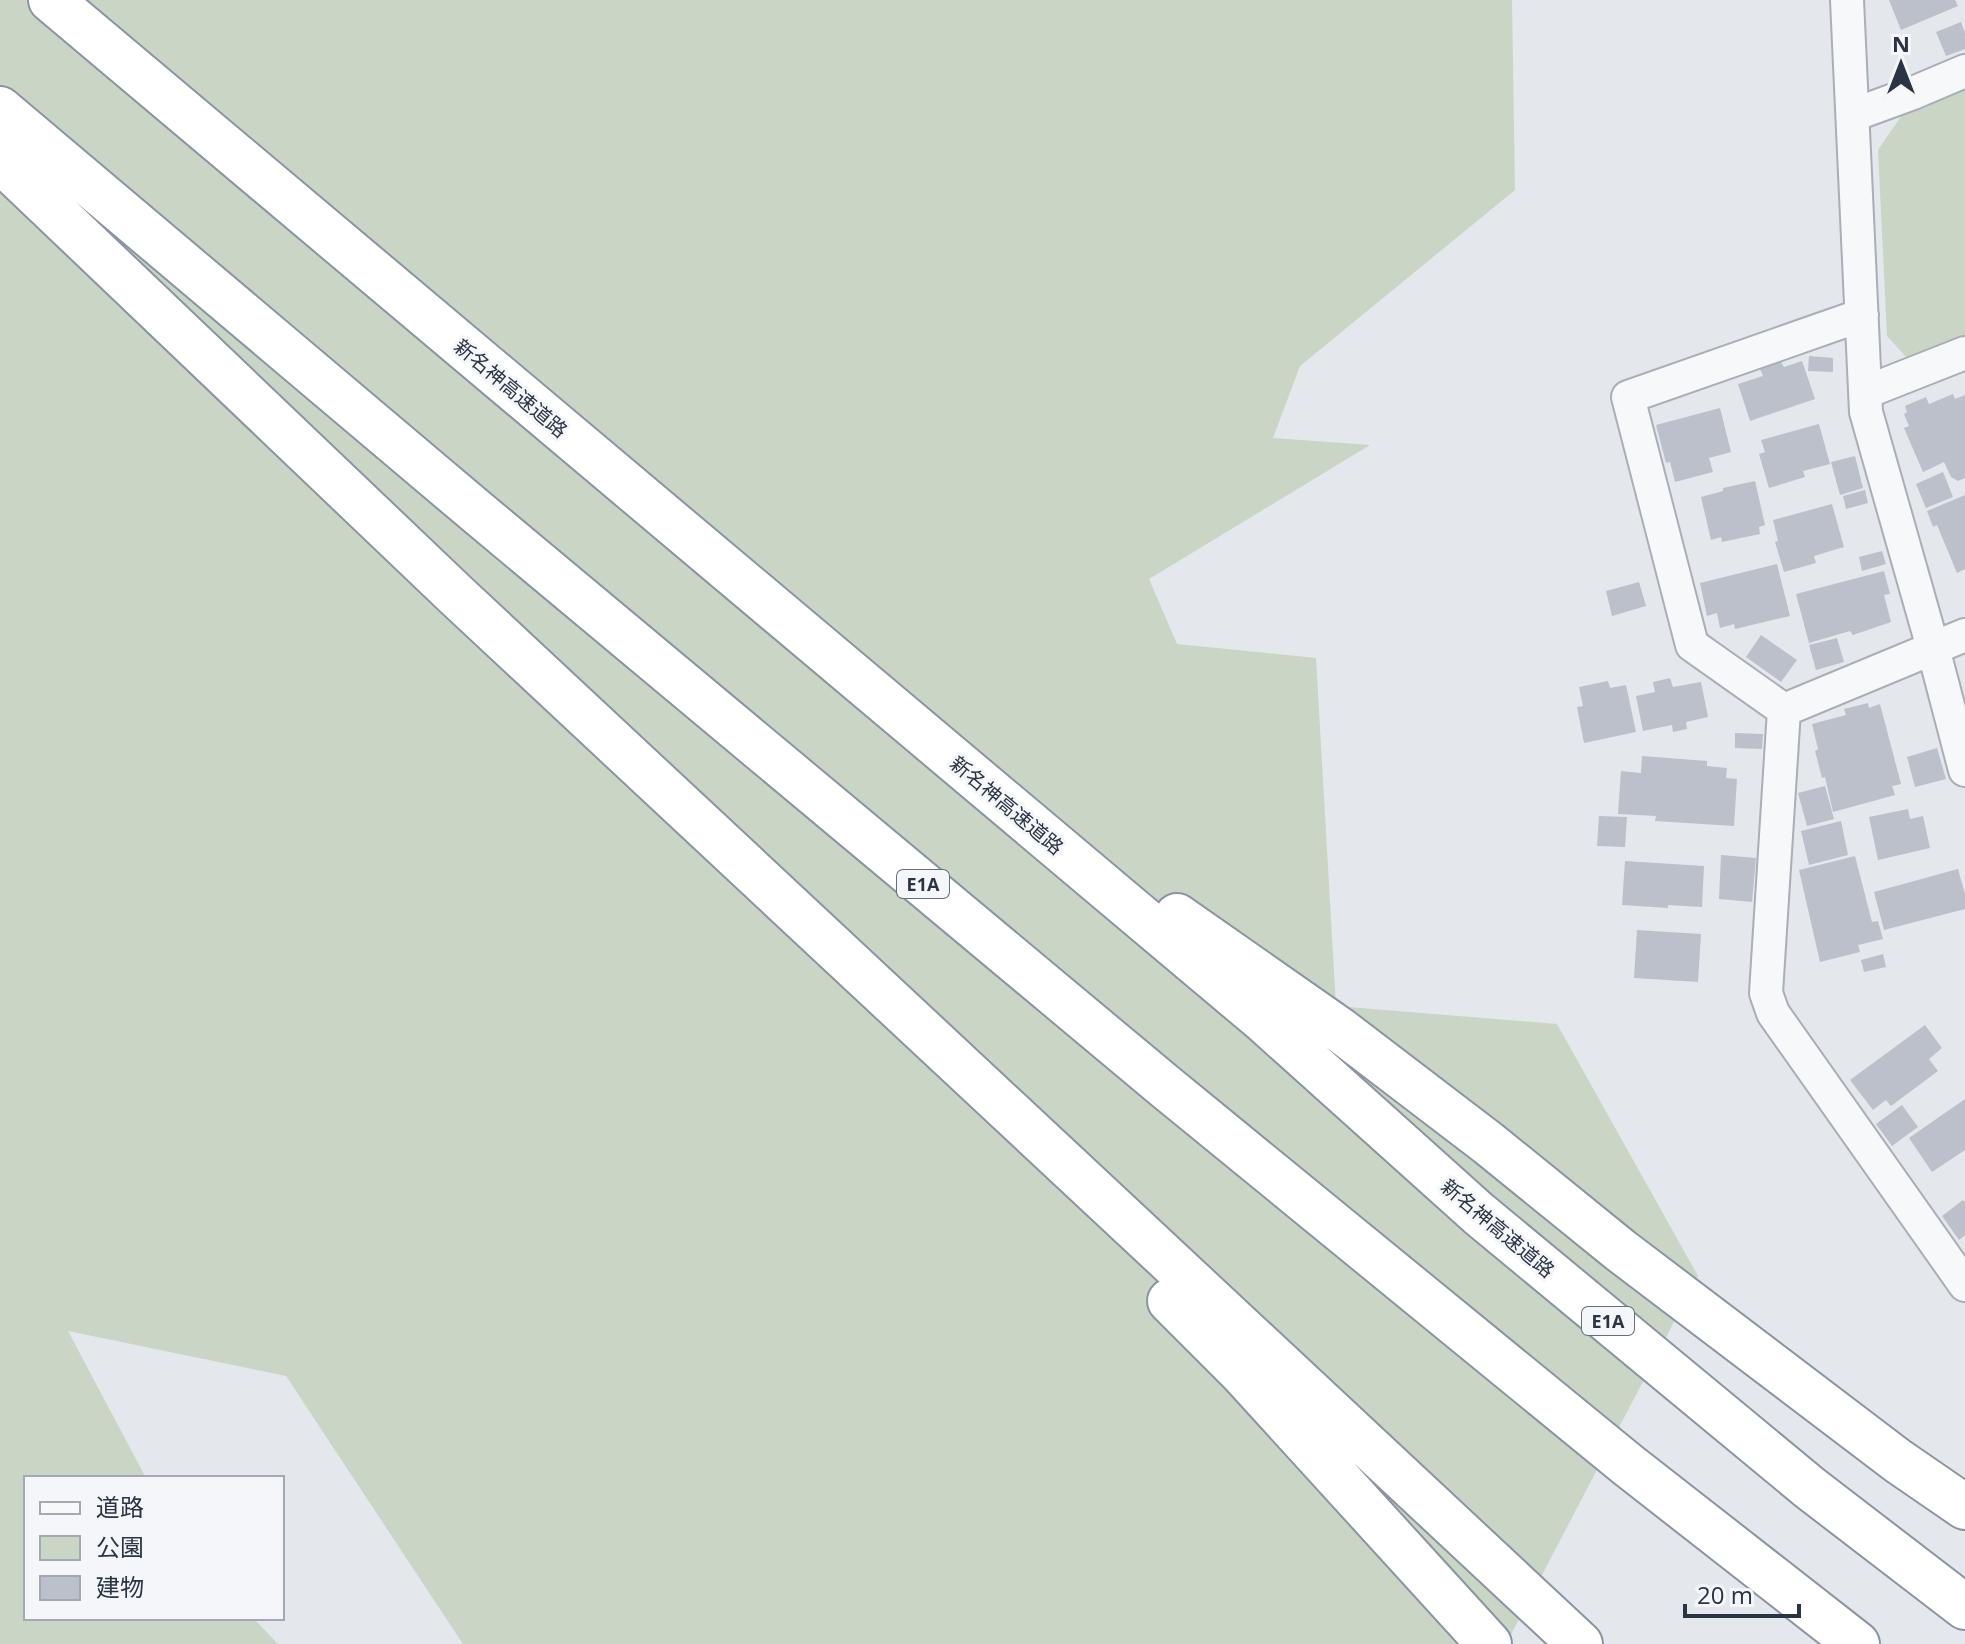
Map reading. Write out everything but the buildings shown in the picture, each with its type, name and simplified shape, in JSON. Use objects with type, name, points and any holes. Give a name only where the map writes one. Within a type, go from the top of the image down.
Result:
[{"type":"highway","name":"新名神高速道路","points":[[51,0],[1263,1020],[1479,1214],[1810,1488],[1965,1607]]},
{"type":"highway","name":"E1A","points":[[0,109],[1155,1078],[1628,1465],[1857,1644]]},
{"type":"highway","points":[[0,160],[456,595],[1580,1644]]},
{"type":"highway","points":[[1013,810],[1201,931],[1340,1030],[1488,1143],[1620,1250],[1898,1461],[1965,1507]]},
{"type":"highway","points":[[837,952],[1023,1156],[1242,1373],[1489,1644]]},
{"type":"street","points":[[1847,0],[1866,412],[1965,770]]},
{"type":"street","points":[[1853,115],[1965,71]]},
{"type":"street","points":[[1784,710],[1692,645],[1628,397],[1862,315]]},
{"type":"street","points":[[1866,392],[1965,353]]},
{"type":"street","points":[[1784,710],[1965,635]]},
{"type":"street","points":[[1784,710],[1766,993],[1773,1013],[1965,1285]]},
{"type":"green space","points":[[0,0],[1512,0],[1515,190],[1300,366],[1273,438],[1370,445],[1149,579],[1177,644],[1316,658],[1336,1006],[1557,1024],[1698,1276],[1506,1644],[463,1644],[286,1376],[68,1331],[145,1476],[24,1476],[24,1620],[255,1620],[278,1644],[0,1644]]},
{"type":"green space","points":[[1965,90],[1965,335],[1907,358],[1887,336],[1878,150],[1902,115]]}]
